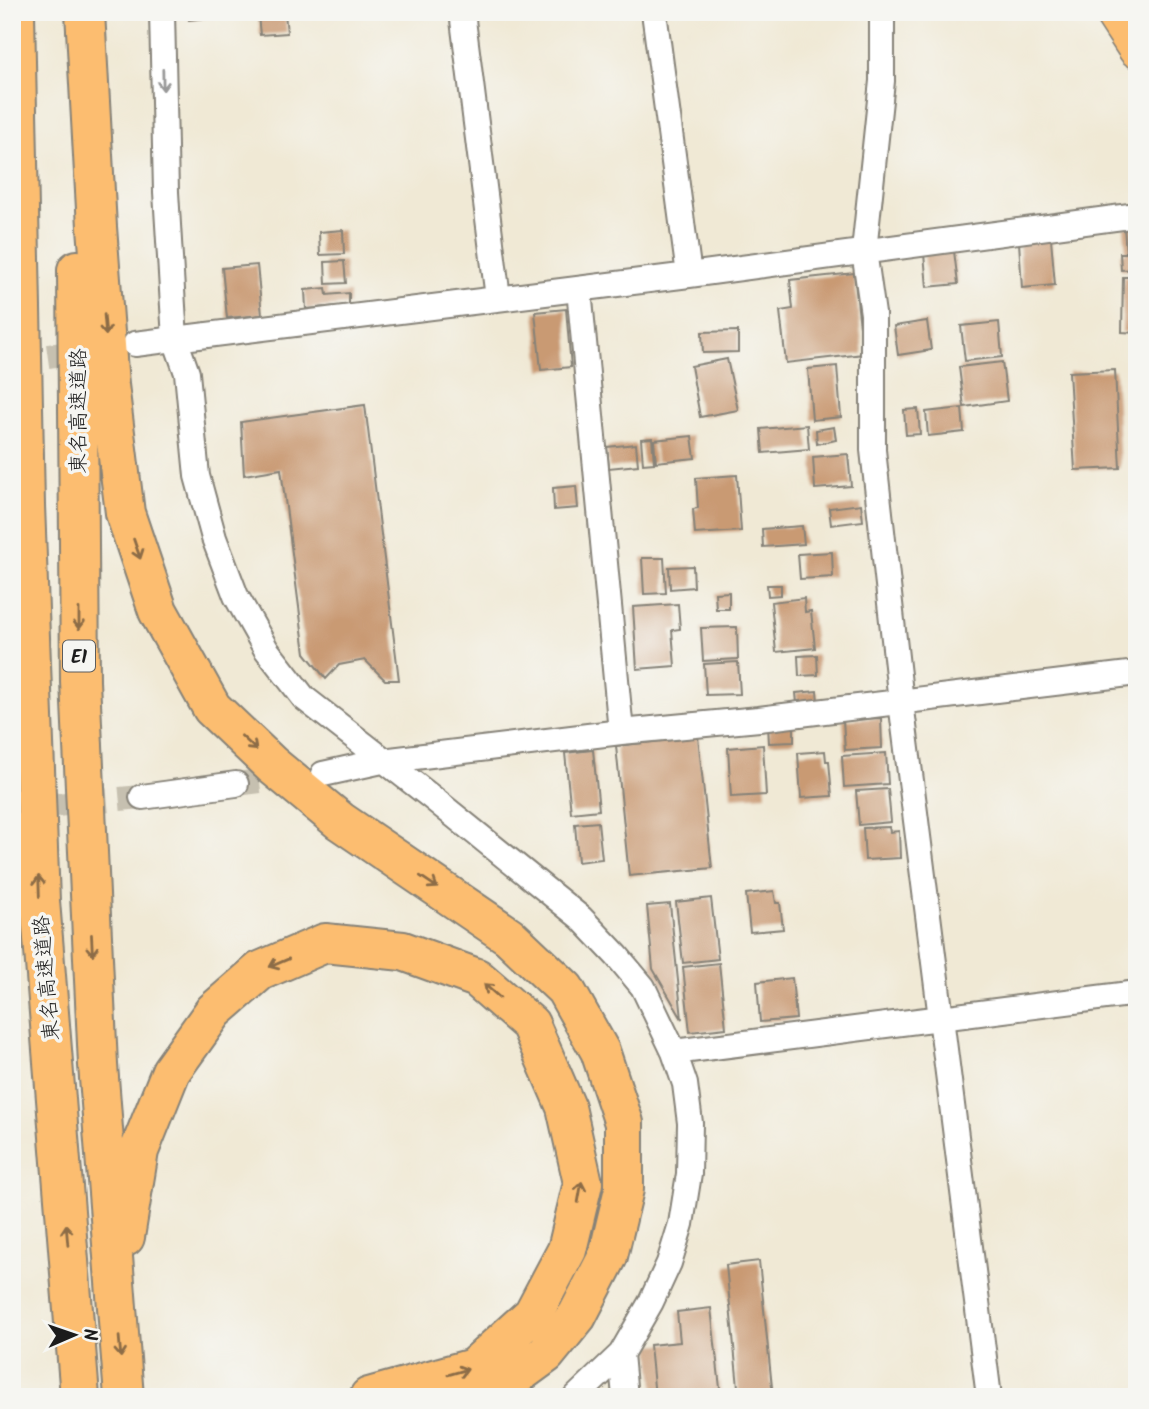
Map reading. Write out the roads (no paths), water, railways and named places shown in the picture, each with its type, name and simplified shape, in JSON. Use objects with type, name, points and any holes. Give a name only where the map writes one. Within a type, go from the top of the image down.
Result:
[{"type":"highway","name":"東名高速道路","points":[[15,12],[25,505],[40,901],[80,1397]]},
{"type":"highway","name":"東名高速道路","points":[[75,12],[80,681],[98,1065],[124,1397]]},
{"type":"highway","points":[[85,12],[97,227],[110,385],[125,513],[158,611],[212,708],[272,765],[340,821],[509,936],[565,989],[600,1051],[624,1123],[624,1189],[608,1256],[577,1316],[546,1354],[498,1389],[481,1397]]},
{"type":"highway","points":[[12,622],[25,505]]},
{"type":"highway","points":[[115,1298],[139,1151],[171,1071],[214,1011],[260,971],[325,943],[403,951],[477,978],[530,1024],[566,1107],[583,1183],[567,1250],[533,1314],[473,1368],[369,1397]]},
{"type":"main road","points":[[1112,12],[1137,49]]},
{"type":"street","points":[[162,12],[166,192],[175,339],[187,373],[197,477],[214,537],[236,596],[266,649],[304,698],[581,918],[643,988],[674,1052],[685,1084],[690,1123],[689,1174],[681,1224],[669,1262],[651,1302],[621,1353],[576,1397]]},
{"type":"street","points":[[462,12],[498,298]]},
{"type":"street","points":[[654,12],[689,275]]},
{"type":"street","points":[[882,12],[882,81],[864,251],[873,314],[873,450],[901,702],[989,1397]]},
{"type":"street","points":[[135,344],[689,275],[1137,215]]},
{"type":"street","points":[[579,289],[621,732]]},
{"type":"street","points":[[323,774],[382,761],[1137,673]]},
{"type":"street","points":[[142,797],[236,784]]},
{"type":"street","points":[[674,1052],[1137,993]]},
{"type":"street","points":[[621,1353],[625,1397]]},
{"type":"tunnel","points":[[12,361],[91,350]]},
{"type":"tunnel","points":[[236,784],[295,777]]},
{"type":"tunnel","points":[[12,809],[142,797]]}]
